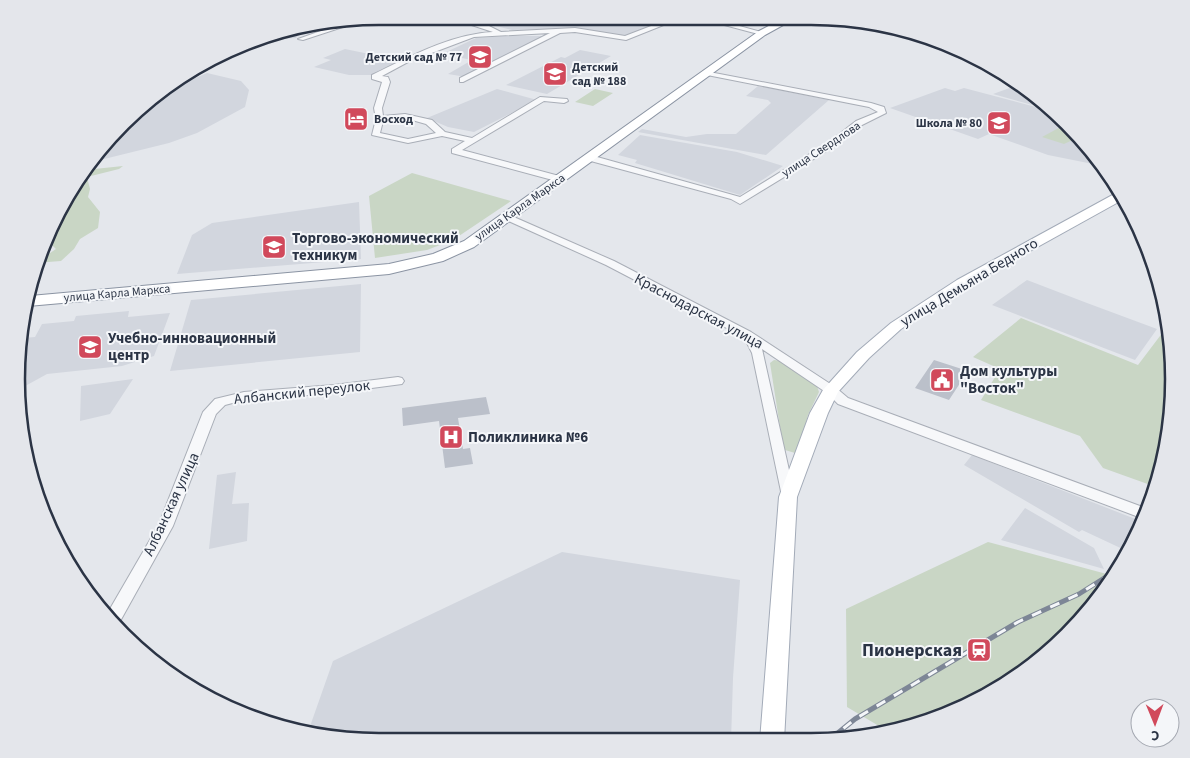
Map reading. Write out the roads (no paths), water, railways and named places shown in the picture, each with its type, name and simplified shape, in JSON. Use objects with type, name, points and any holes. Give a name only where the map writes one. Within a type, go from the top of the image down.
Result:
[{"type":"highway","name":"улица Карла Маркса","points":[[762,32],[769,25]]},
{"type":"highway","name":"улица Карла Маркса","points":[[34,301],[356,273],[410,266],[457,250],[507,218],[762,32],[777,25]]},
{"type":"main road","name":"улица Демьяна Бедного","points":[[831,390],[863,355],[896,326],[962,283],[1116,198]]},
{"type":"main road","points":[[773,733],[788,497],[819,413],[831,390]]},
{"type":"street","points":[[481,25],[498,32]]},
{"type":"street","points":[[471,140],[442,134],[418,140],[401,141],[376,135],[380,119],[378,108],[386,82],[385,79],[376,78],[406,61],[459,38],[498,32],[561,30],[587,31],[626,38],[660,25]]},
{"type":"street","points":[[732,25],[762,32]]},
{"type":"street","points":[[301,39],[335,28]]},
{"type":"street","points":[[464,80],[561,30]]},
{"type":"street","name":"улица Свердлова","points":[[590,158],[734,197],[740,201],[832,144],[859,123],[882,113],[881,109],[871,106],[707,73]]},
{"type":"street","points":[[560,179],[455,151],[543,99],[564,101]]},
{"type":"street","points":[[380,119],[404,116],[429,122],[442,134]]},
{"type":"street","name":"Краснодарская улица","points":[[507,218],[610,263],[747,334],[831,390],[844,401],[1139,511]]},
{"type":"street","points":[[747,334],[758,353],[788,497]]},
{"type":"street","name":"Албанский переулок","points":[[210,412],[220,402],[244,396],[334,389],[398,381]]},
{"type":"street","name":"Албанская улица","points":[[115,614],[165,526],[210,412]]},
{"type":"railway","points":[[840,732],[855,719],[1018,622],[1079,594],[1103,579]]},
{"type":"place","name":"Детский сад № 77","points":[[480,57]]},
{"type":"place","name":"Детский сад № 188","points":[[555,74]]},
{"type":"place","name":"Восход","points":[[356,119]]},
{"type":"place","name":"Школа № 80","points":[[999,123]]},
{"type":"place","name":"Торгово-экономический техникум","points":[[274,247]]},
{"type":"place","name":"Учебно-инновационный центр","points":[[90,347]]},
{"type":"place","name":"Дом культуры \"Восток\"","points":[[942,380]]},
{"type":"place","name":"Поликлиника №6","points":[[451,437]]},
{"type":"place","name":"Пионерская","points":[[979,650]]}]
